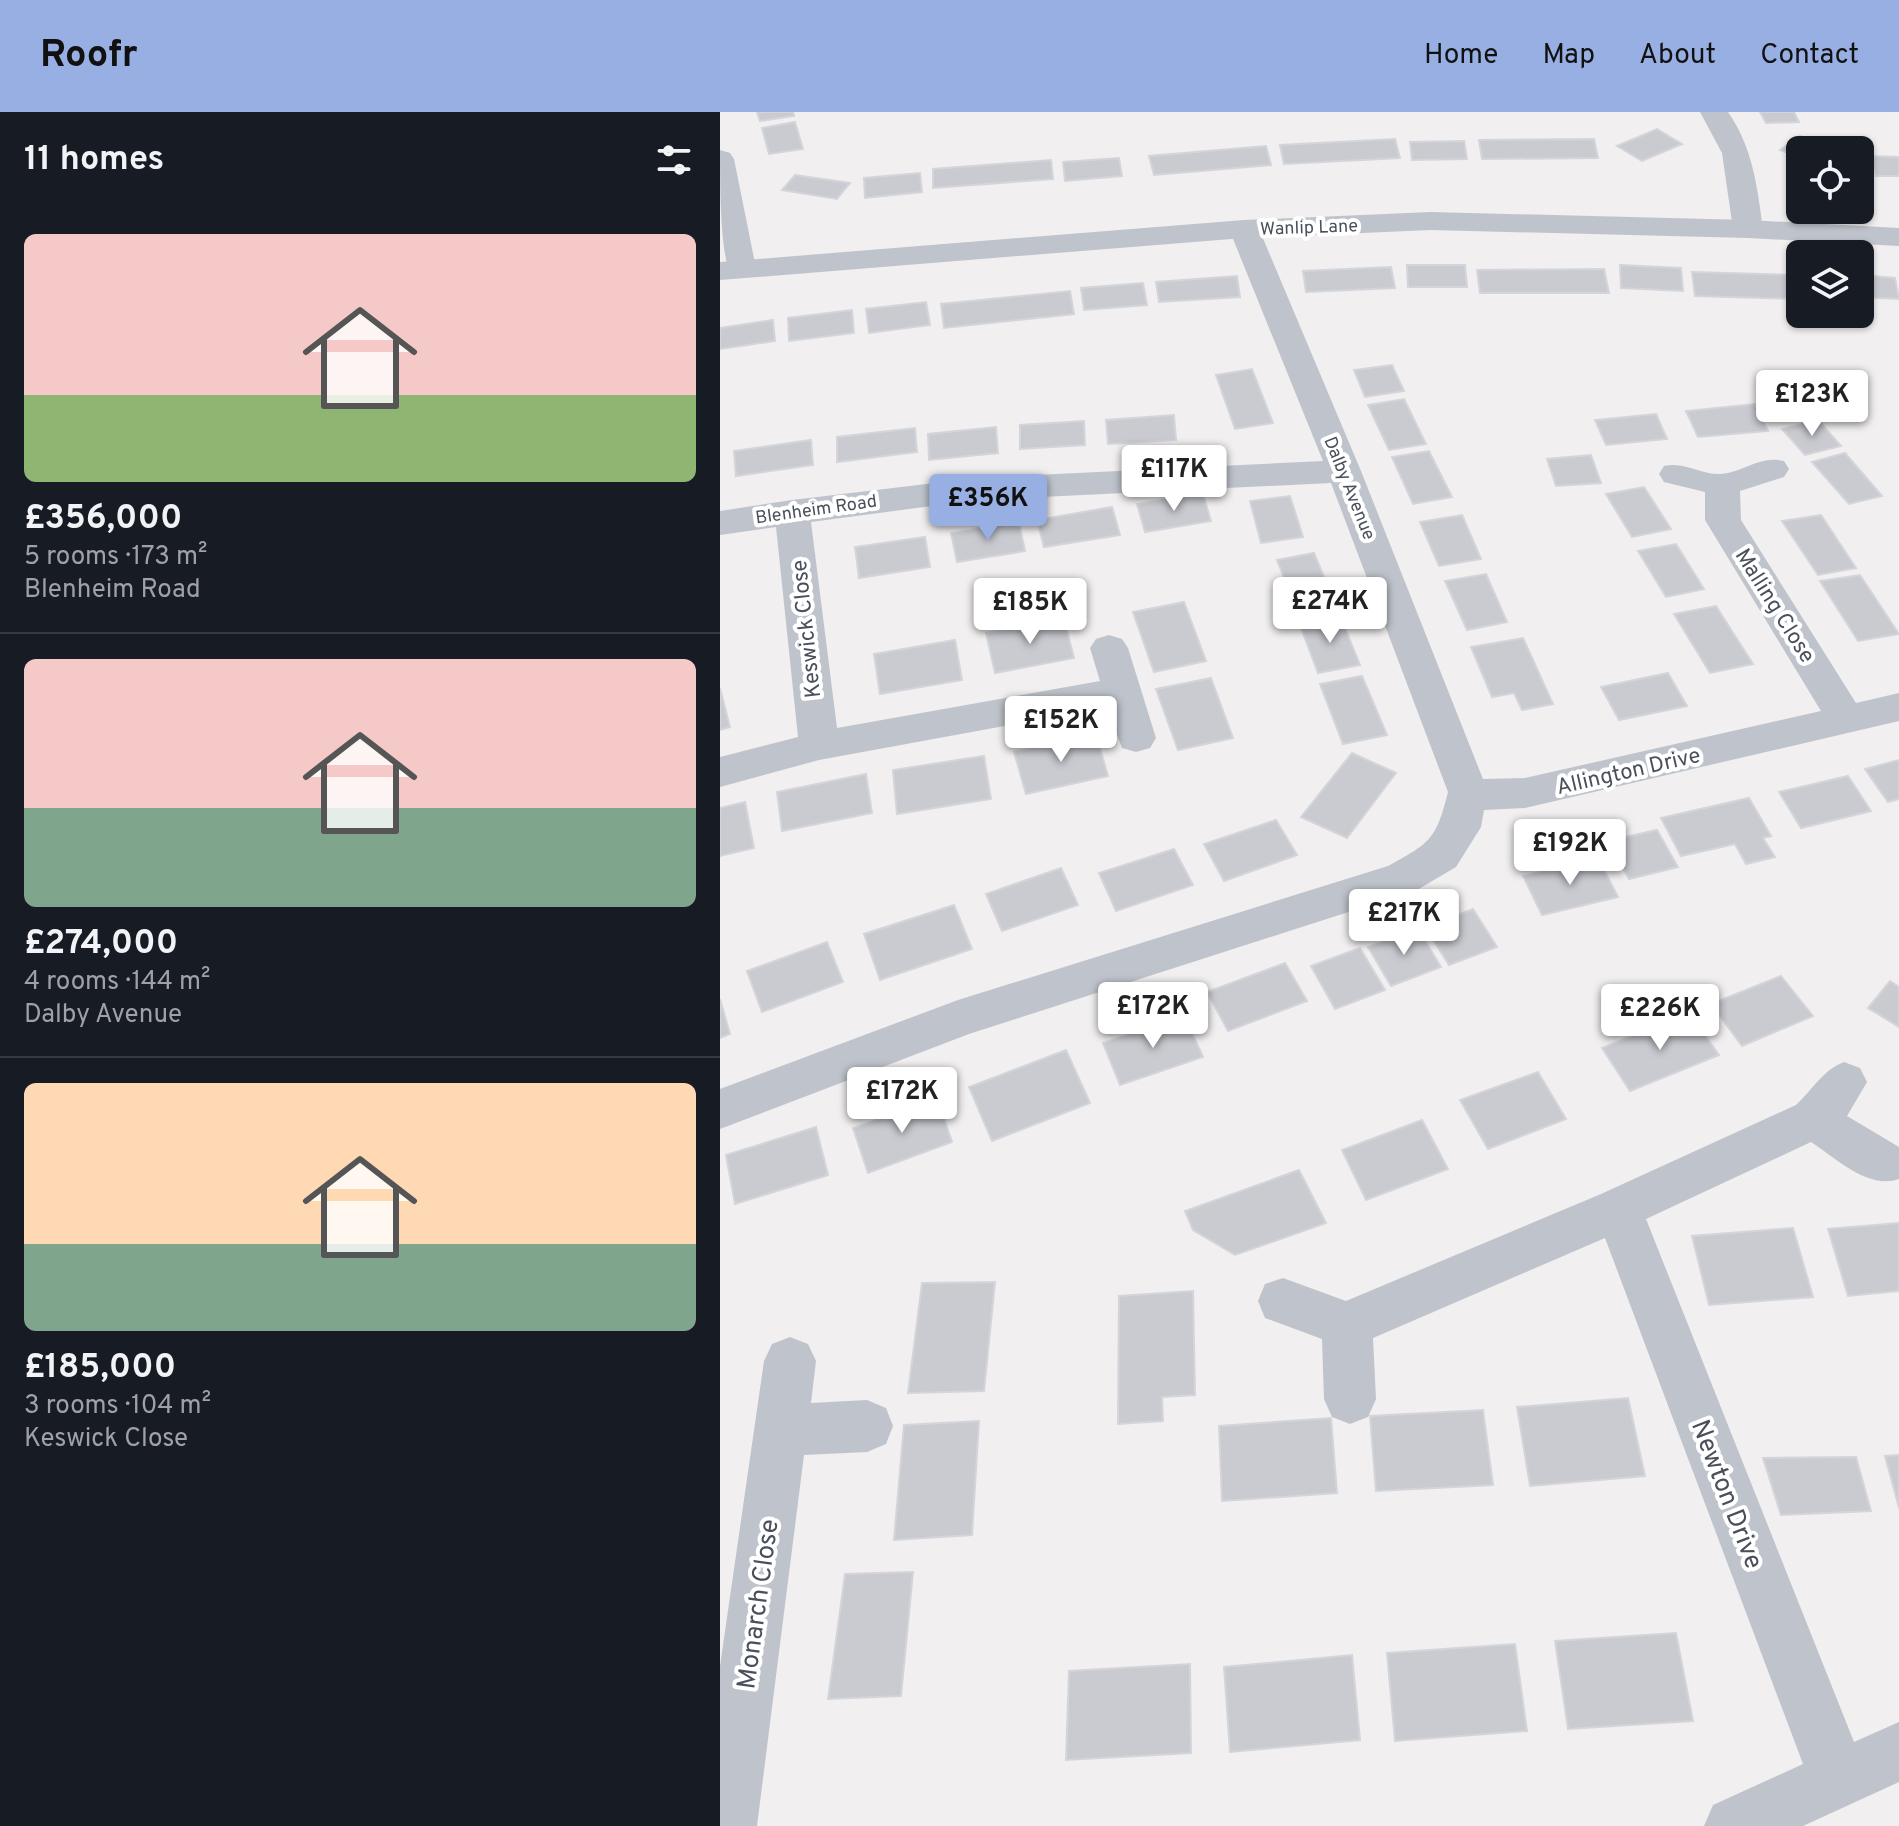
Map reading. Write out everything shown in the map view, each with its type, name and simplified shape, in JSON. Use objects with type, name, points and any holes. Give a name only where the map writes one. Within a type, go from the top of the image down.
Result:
[{"type":"street","points":[[1714,112],[1728,129],[1738,152],[1748,229]]},
{"type":"street","points":[[720,159],[730,269]]},
{"type":"street","name":"Wanlip Lane","points":[[730,269],[1244,229],[1431,221],[1748,229],[1899,237]]},
{"type":"street","name":"Dalby Avenue","points":[[1244,229],[1344,471],[1468,792]]},
{"type":"street","points":[[1676,474],[1722,485],[1772,469]]},
{"type":"street","name":"Blenheim Road","points":[[720,523],[792,511],[977,489],[1344,471]]},
{"type":"street","name":"Malling Close","points":[[1722,485],[1723,520],[1847,720]]},
{"type":"street","name":"Keswick Close","points":[[792,511],[819,746]]},
{"type":"street","points":[[1109,648],[1136,738]]},
{"type":"street","points":[[720,772],[819,746],[1122,691]]},
{"type":"street","name":"Allington Drive","points":[[1468,792],[1492,796],[1525,793],[1899,707]]},
{"type":"street","points":[[720,1109],[958,1019],[1402,878],[1441,856],[1460,827],[1468,792]]},
{"type":"street","points":[[1283,1301],[1347,1325],[1618,1209],[1828,1101],[1884,1163]]},
{"type":"street","name":"Newton Drive","points":[[1618,1209],[1839,1780]]},
{"type":"street","points":[[1347,1325],[1350,1399]]},
{"type":"street","name":"Monarch Close","points":[[727,1826],[790,1361]]},
{"type":"street","points":[[781,1430],[867,1426]]},
{"type":"street","points":[[1734,1826],[1899,1752]]},
{"type":"building","points":[[757,112],[793,112],[794,116],[760,121]]},
{"type":"building","points":[[1760,112],[1794,112],[1799,122],[1766,123]]},
{"type":"building","points":[[795,122],[803,149],[769,154],[762,128]]},
{"type":"building","points":[[1657,129],[1682,144],[1642,161],[1617,146]]},
{"type":"building","points":[[1395,139],[1400,158],[1284,164],[1280,145]]},
{"type":"building","points":[[1594,139],[1598,158],[1482,159],[1479,140]]},
{"type":"building","points":[[1464,141],[1467,159],[1412,160],[1410,142]]},
{"type":"building","points":[[1266,146],[1271,165],[1154,175],[1149,156]]},
{"type":"building","points":[[1874,156],[1899,157],[1899,176],[1876,176]]},
{"type":"building","points":[[1119,158],[1122,176],[1065,181],[1063,162]]},
{"type":"building","points":[[1051,160],[1053,179],[933,188],[933,169]]},
{"type":"building","points":[[920,173],[922,192],[865,198],[864,178]]},
{"type":"building","points":[[795,175],[850,183],[837,199],[782,190]]},
{"type":"building","points":[[1407,265],[1465,265],[1467,287],[1408,287]]},
{"type":"building","points":[[1620,265],[1681,268],[1683,291],[1621,288]]},
{"type":"building","points":[[1391,267],[1395,288],[1306,292],[1303,271]]},
{"type":"building","points":[[1604,269],[1609,293],[1480,293],[1477,270]]},
{"type":"building","points":[[1692,272],[1786,275],[1786,299],[1695,296]]},
{"type":"building","points":[[1237,276],[1240,297],[1159,302],[1156,282]]},
{"type":"building","points":[[1874,276],[1895,278],[1899,299],[1874,298]]},
{"type":"building","points":[[1143,283],[1147,305],[1084,310],[1081,288]]},
{"type":"building","points":[[1070,291],[1074,314],[944,328],[941,304]]},
{"type":"building","points":[[926,302],[930,325],[869,333],[866,309]]},
{"type":"building","points":[[852,310],[854,333],[789,341],[788,318]]},
{"type":"building","points":[[773,320],[775,341],[720,349],[720,328]]},
{"type":"building","points":[[1392,365],[1404,391],[1365,397],[1354,370]]},
{"type":"building","points":[[1252,369],[1273,423],[1235,429],[1216,375]]},
{"type":"building","points":[[1404,399],[1426,444],[1389,450],[1368,405]]},
{"type":"building","points":[[1755,404],[1768,431],[1698,437],[1686,411]]},
{"type":"building","points":[[1656,414],[1667,439],[1606,445],[1595,420]]},
{"type":"building","points":[[1174,415],[1176,440],[1108,444],[1106,420]]},
{"type":"building","points":[[1818,420],[1841,446],[1805,455],[1782,429]]},
{"type":"building","points":[[1084,421],[1085,445],[1020,449],[1020,425]]},
{"type":"building","points":[[996,427],[998,453],[929,460],[928,434]]},
{"type":"building","points":[[915,428],[917,452],[837,462],[837,437]]},
{"type":"building","points":[[811,440],[813,465],[736,476],[734,451]]},
{"type":"building","points":[[1429,451],[1452,497],[1413,504],[1392,457]]},
{"type":"building","points":[[1845,453],[1882,496],[1849,504],[1812,462]]},
{"type":"building","points":[[1591,455],[1601,483],[1556,486],[1547,459]]},
{"type":"building","points":[[1644,487],[1671,529],[1632,537],[1606,494]]},
{"type":"building","points":[[1203,494],[1211,521],[1145,532],[1137,504]]},
{"type":"building","points":[[1290,496],[1303,537],[1261,543],[1250,501]]},
{"type":"building","points":[[1112,507],[1120,535],[1044,547],[1037,520]]},
{"type":"building","points":[[1462,515],[1481,559],[1439,566],[1420,522]]},
{"type":"building","points":[[1821,515],[1856,568],[1818,575],[1782,521]]},
{"type":"building","points":[[1019,522],[1025,551],[957,562],[951,533]]},
{"type":"building","points":[[925,537],[930,567],[859,578],[855,547]]},
{"type":"building","points":[[1676,544],[1704,589],[1666,597],[1638,551]]},
{"type":"building","points":[[1314,553],[1337,608],[1299,615],[1277,560]]},
{"type":"building","points":[[1486,574],[1507,622],[1467,630],[1445,581]]},
{"type":"building","points":[[1860,575],[1899,634],[1858,641],[1820,581]]},
{"type":"building","points":[[1184,602],[1206,661],[1154,672],[1133,612]]},
{"type":"building","points":[[1716,606],[1753,664],[1710,673],[1674,614]]},
{"type":"building","points":[[1341,618],[1360,665],[1318,673],[1300,625]]},
{"type":"building","points":[[1064,619],[1074,658],[995,673],[986,633]]},
{"type":"building","points":[[1523,638],[1553,704],[1522,710],[1514,693],[1492,697],[1471,647]]},
{"type":"building","points":[[955,640],[962,680],[880,694],[874,654]]},
{"type":"building","points":[[1668,673],[1687,706],[1619,720],[1601,687]]},
{"type":"building","points":[[1362,676],[1387,735],[1343,744],[1320,684]]},
{"type":"building","points":[[1211,678],[1233,738],[1178,750],[1156,689]]},
{"type":"building","points":[[720,688],[730,727],[720,730]]},
{"type":"building","points":[[1096,734],[1108,776],[1026,794],[1014,752]]},
{"type":"building","points":[[1352,753],[1396,773],[1347,838],[1301,817]]},
{"type":"building","points":[[984,756],[991,799],[897,814],[893,770]]},
{"type":"building","points":[[1899,760],[1899,799],[1888,802],[1865,769]]},
{"type":"building","points":[[866,774],[872,813],[782,831],[777,792]]},
{"type":"building","points":[[1848,776],[1871,811],[1801,828],[1779,792]]},
{"type":"building","points":[[1749,798],[1771,836],[1763,838],[1775,857],[1746,864],[1735,844],[1681,856],[1661,818]]},
{"type":"building","points":[[745,802],[754,848],[720,856],[720,808]]},
{"type":"building","points":[[1276,820],[1297,855],[1224,881],[1204,844]]},
{"type":"building","points":[[1657,830],[1678,867],[1629,879],[1608,841]]},
{"type":"building","points":[[1174,849],[1193,885],[1116,911],[1099,873]]},
{"type":"building","points":[[1598,858],[1618,897],[1542,915],[1523,876]]},
{"type":"building","points":[[1061,868],[1078,905],[1002,931],[986,894]]},
{"type":"building","points":[[954,905],[972,949],[880,980],[864,934]]},
{"type":"building","points":[[1473,909],[1497,947],[1449,965],[1425,927]]},
{"type":"building","points":[[1418,929],[1441,967],[1391,986],[1368,947]]},
{"type":"building","points":[[827,942],[843,982],[762,1012],[747,971]]},
{"type":"building","points":[[1360,948],[1385,990],[1335,1009],[1311,966]]},
{"type":"building","points":[[1285,963],[1307,1001],[1228,1031],[1207,992]]},
{"type":"building","points":[[1781,976],[1813,1016],[1742,1046],[1711,1004]]},
{"type":"building","points":[[1890,981],[1899,987],[1899,1027],[1868,1008]]},
{"type":"building","points":[[720,999],[730,1034],[720,1038]]},
{"type":"building","points":[[1689,1013],[1719,1055],[1630,1091],[1602,1048]]},
{"type":"building","points":[[1184,1015],[1203,1057],[1120,1085],[1103,1043]]},
{"type":"building","points":[[1066,1050],[1090,1103],[992,1141],[969,1087]]},
{"type":"building","points":[[1538,1072],[1566,1119],[1488,1149],[1460,1100]]},
{"type":"building","points":[[937,1098],[952,1142],[868,1173],[853,1128]]},
{"type":"building","points":[[1422,1120],[1448,1169],[1366,1200],[1342,1150]]},
{"type":"building","points":[[816,1127],[828,1175],[735,1204],[726,1155]]},
{"type":"building","points":[[1299,1170],[1326,1223],[1235,1255],[1193,1230],[1185,1211]]},
{"type":"building","points":[[1899,1223],[1899,1291],[1848,1296],[1828,1229]]},
{"type":"building","points":[[1793,1228],[1813,1297],[1709,1305],[1692,1236]]},
{"type":"building","points":[[995,1282],[984,1391],[908,1393],[922,1283]]},
{"type":"building","points":[[1193,1291],[1195,1395],[1162,1397],[1163,1421],[1118,1424],[1119,1296]]},
{"type":"building","points":[[1628,1398],[1645,1476],[1530,1486],[1517,1407]]},
{"type":"building","points":[[1483,1410],[1493,1485],[1376,1491],[1370,1416]]},
{"type":"building","points":[[1331,1418],[1337,1493],[1222,1501],[1219,1426]]},
{"type":"building","points":[[979,1421],[972,1535],[894,1540],[904,1425]]},
{"type":"building","points":[[1899,1455],[1899,1508],[1885,1456]]},
{"type":"building","points":[[1856,1457],[1871,1511],[1781,1515],[1763,1458]]},
{"type":"building","points":[[913,1572],[901,1696],[828,1699],[845,1574]]},
{"type":"building","points":[[1676,1633],[1693,1721],[1568,1729],[1555,1641]]},
{"type":"building","points":[[1515,1644],[1527,1731],[1395,1741],[1387,1653]]},
{"type":"building","points":[[1352,1655],[1360,1740],[1230,1752],[1224,1667]]},
{"type":"building","points":[[1190,1664],[1191,1753],[1066,1760],[1069,1671]]}]
